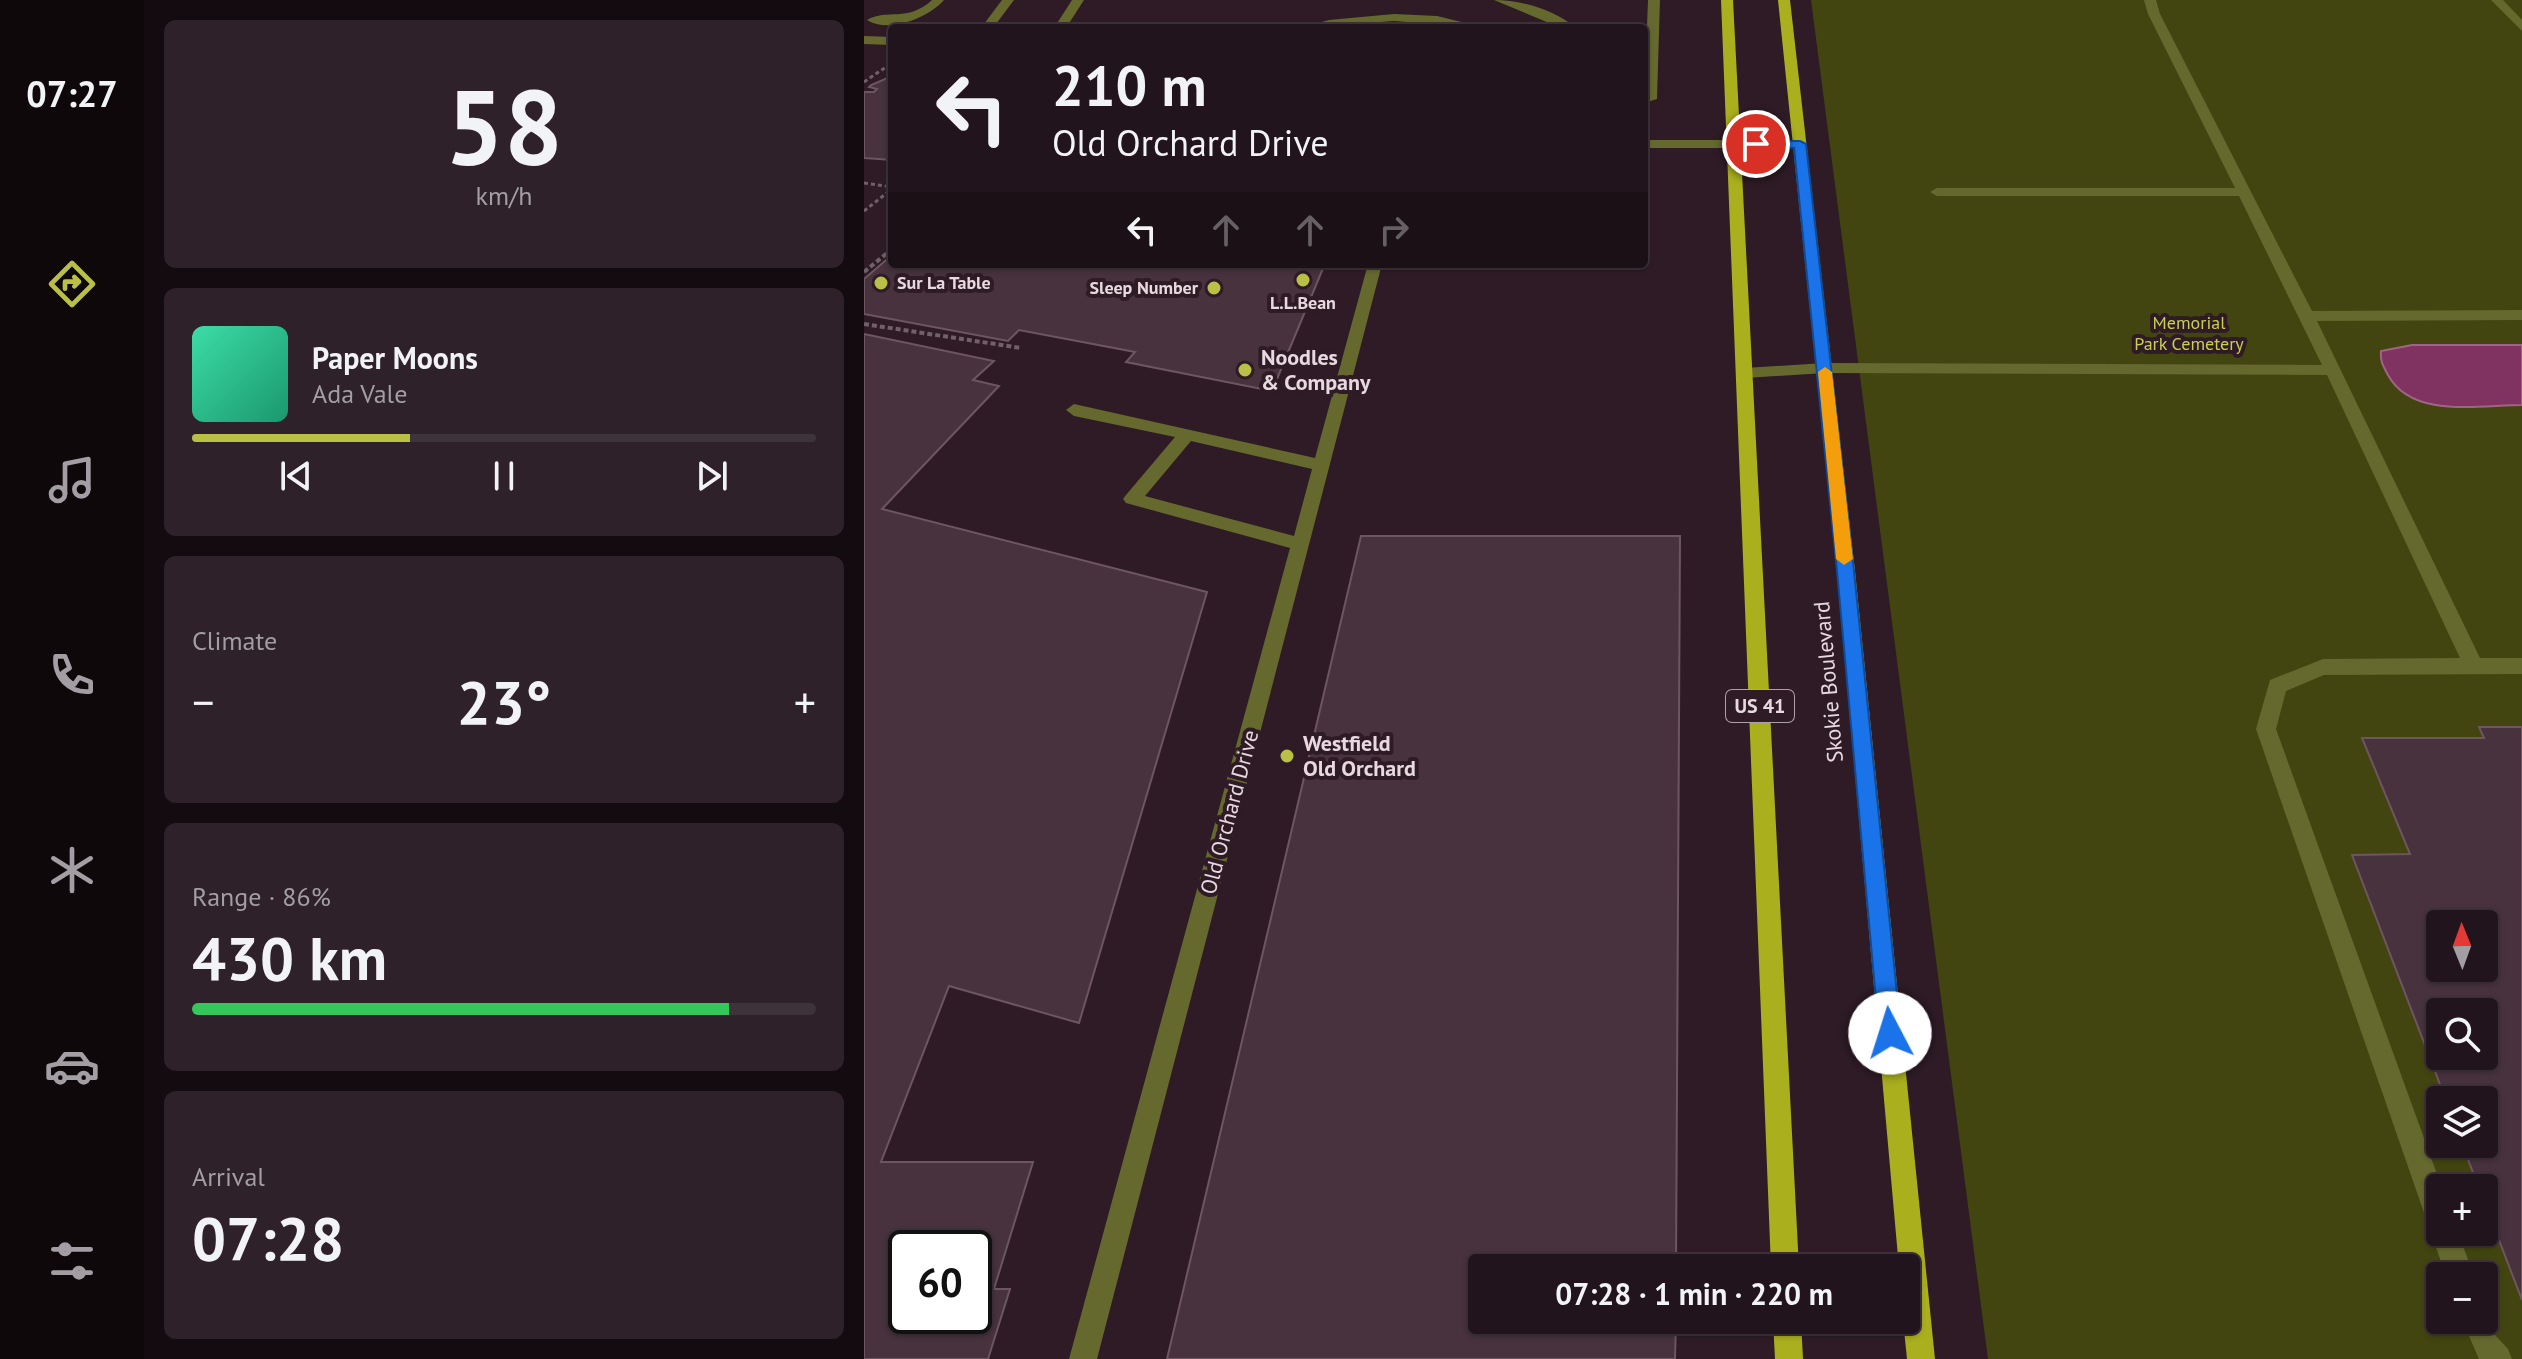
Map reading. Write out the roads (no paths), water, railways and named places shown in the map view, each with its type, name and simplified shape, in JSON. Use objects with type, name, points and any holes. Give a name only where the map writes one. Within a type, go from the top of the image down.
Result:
[{"type":"main road","name":"US 41","points":[[1727,0],[1784,1254]]},
{"type":"main road","name":"Skokie Boulevard","points":[[1784,0],[1825,368],[1921,1359]]},
{"type":"main road","points":[[1788,1334],[1789,1359]]},
{"type":"lane","points":[[873,19],[907,20],[929,10],[938,0]]},
{"type":"lane","points":[[990,24],[1008,0]]},
{"type":"lane","points":[[1063,24],[1078,0]]},
{"type":"lane","points":[[1500,0],[1562,24]]},
{"type":"lane","points":[[1648,99],[1651,99],[1654,0]]},
{"type":"lane","points":[[2150,0],[2154,14],[2307,316],[2473,665]]},
{"type":"lane","points":[[2497,0],[2522,27]]},
{"type":"lane","points":[[1318,24],[1341,16],[1405,17],[1464,24]]},
{"type":"lane","points":[[864,40],[888,41]]},
{"type":"lane","points":[[1648,144],[1800,144]]},
{"type":"lane","points":[[1937,192],[2245,192]]},
{"type":"lane","name":"Old Orchard Drive","points":[[1083,1359],[1374,268]]},
{"type":"lane","points":[[2307,316],[2522,315]]},
{"type":"lane","points":[[1745,373],[1825,368],[2331,370]]},
{"type":"lane","points":[[1074,410],[1321,465]]},
{"type":"lane","points":[[1187,434],[1132,499],[1300,544]]},
{"type":"lane","points":[[2426,1180],[2266,729],[2277,686],[2323,667],[2522,666]]},
{"type":"lane","points":[[2481,1334],[2484,1344],[2498,1359]]},
{"type":"place","name":"L.L.Bean","points":[[1303,280]]},
{"type":"place","name":"Sur La Table","points":[[881,283]]},
{"type":"place","name":"Sleep Number","points":[[1214,288]]},
{"type":"place","name":"Noodles & Company","points":[[1245,370]]},
{"type":"place","name":"Westfield Old Orchard","points":[[1287,756]]},
{"type":"park label","name":"Memorial Park Cemetery","points":[[2189,333]]}]
